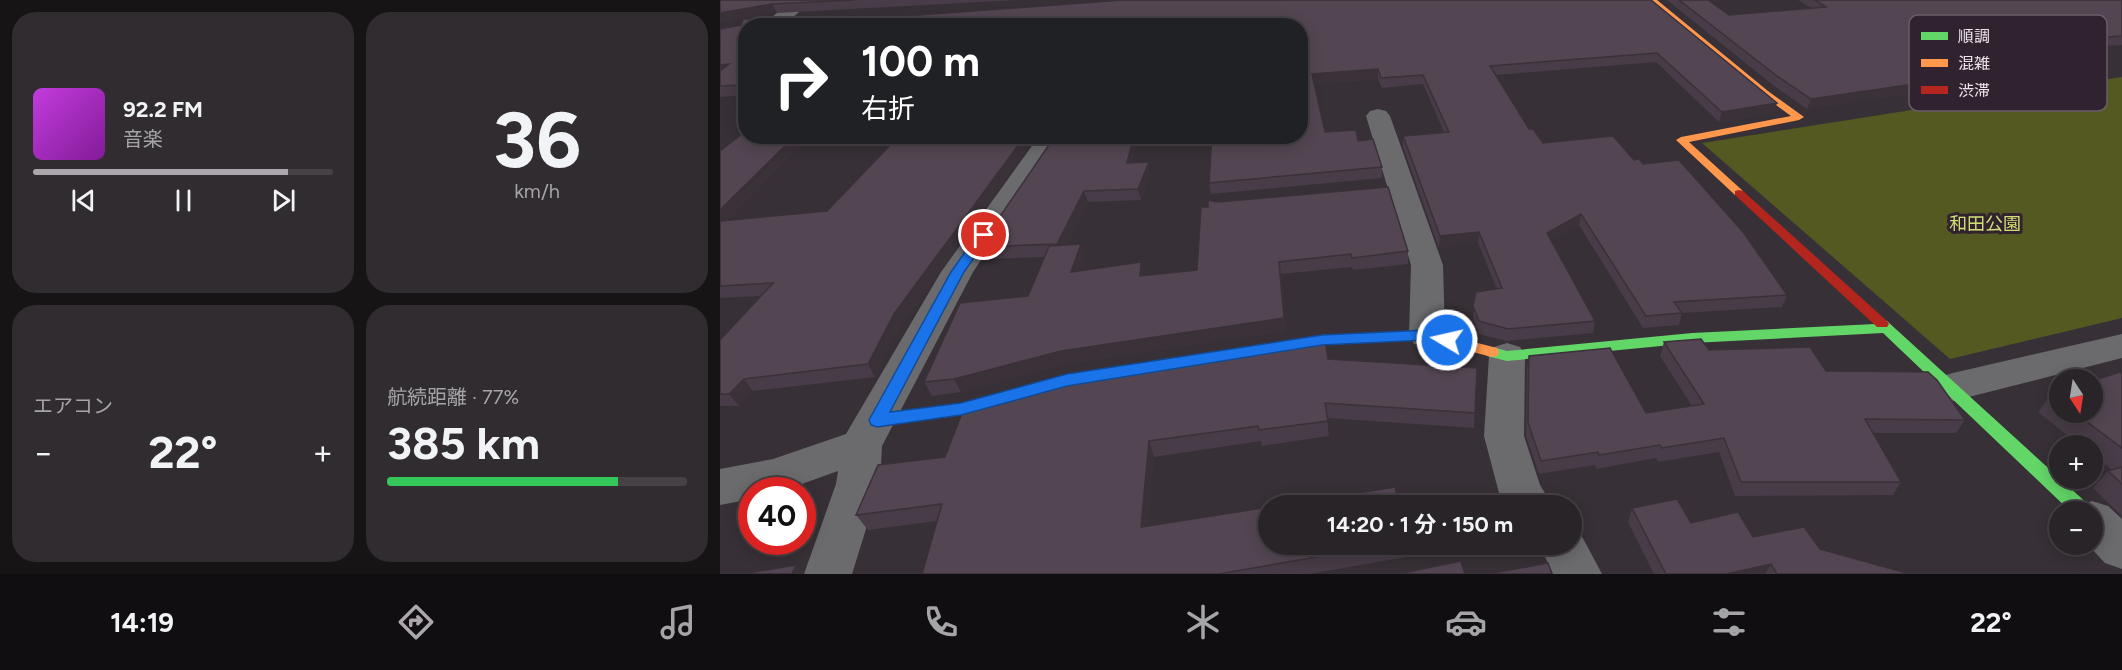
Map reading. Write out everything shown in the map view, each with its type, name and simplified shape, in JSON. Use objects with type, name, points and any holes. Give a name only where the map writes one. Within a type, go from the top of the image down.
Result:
[{"type":"street","points":[[781,18],[804,0]]},
{"type":"street","points":[[1652,0],[1765,93],[1799,117],[1681,140],[1884,328],[1953,387],[2072,501]]},
{"type":"street","points":[[1378,116],[1390,188],[1427,265],[1427,335]]},
{"type":"street","points":[[828,574],[858,484],[869,433],[957,272],[1046,144]]},
{"type":"street","points":[[720,487],[773,477],[869,433],[1067,380],[1322,340],[1427,335],[1507,356],[1692,338],[1884,328]]},
{"type":"street","points":[[1953,387],[2122,346]]},
{"type":"street","points":[[1507,356],[1504,436],[1522,495]]},
{"type":"street","points":[[2103,530],[2122,548]]},
{"type":"street","points":[[1568,555],[1578,574]]},
{"type":"green space","name":"和田公園","points":[[2122,77],[2122,318],[1950,359],[1702,143],[1909,110],[2107,111],[2107,79]]},
{"type":"building","points":[[720,0],[855,0],[772,4],[720,13]]},
{"type":"building","points":[[1124,0],[1651,0],[1777,103],[1722,112],[1657,53],[1490,66],[1529,129],[1533,129],[1543,143],[1613,136],[1634,160],[1639,159],[1643,164],[1679,160],[1743,232],[1787,295],[1674,302],[1682,313],[1646,316],[1581,214],[1547,233],[1595,321],[1508,329],[1479,321],[1473,306],[1476,292],[1502,288],[1479,232],[1440,236],[1403,136],[1449,132],[1423,75],[1381,78],[1378,69],[1312,74],[1325,132],[1356,130],[1358,141],[1373,139],[1382,167],[1209,183],[1211,144],[1308,144],[1308,18],[787,18],[919,15]]},
{"type":"building","points":[[1679,0],[1708,0],[1729,15],[1826,7],[1815,0],[2122,0],[2122,36],[2107,37],[2107,15],[1909,15],[1909,85],[1811,99],[1777,76]]},
{"type":"building","points":[[738,26],[738,85],[720,86],[720,71],[729,64],[720,65],[720,29]]},
{"type":"building","points":[[738,137],[738,144],[787,144],[720,210],[720,151]]},
{"type":"building","points":[[891,144],[1019,144],[894,314],[868,364],[744,379],[729,394],[720,394],[720,340],[773,283],[720,286],[720,221],[827,211]]},
{"type":"building","points":[[1050,144],[1132,144],[1127,163],[1149,162],[1138,189],[1084,191],[1057,244],[979,247]]},
{"type":"building","points":[[1388,187],[1408,251],[1352,258],[1351,254],[1279,262],[1284,318],[1061,351],[954,379],[924,382],[960,303],[1028,296],[1049,246],[1081,244],[1071,272],[1141,262],[1140,276],[1197,270],[1201,207],[1208,207],[1208,200],[1218,202]]},
{"type":"building","points":[[1701,339],[1709,350],[1810,347],[1826,371],[1928,372],[1937,380],[1965,420],[1865,419],[1901,482],[1741,482],[1724,438],[1662,448],[1660,445],[1541,461],[1528,422],[1529,356],[1610,348],[1646,413],[1704,404],[1664,342]]},
{"type":"building","points":[[1325,340],[1328,359],[1477,368],[1475,413],[1325,403],[1328,421],[1259,430],[1258,426],[1149,441],[1141,527],[1258,509],[1258,555],[1328,555],[1219,574],[922,574],[942,504],[856,515],[878,465],[945,457],[964,408],[1061,381]]},
{"type":"building","points":[[2120,372],[2122,374],[2122,448],[2089,423],[2103,423],[2103,377]]},
{"type":"building","points":[[2122,467],[2122,484],[2108,471]]},
{"type":"building","points":[[1395,487],[1397,495],[1346,495]]},
{"type":"building","points":[[1677,499],[1691,523],[1738,512],[1753,537],[1804,527],[1820,549],[1910,574],[1777,574],[1771,564],[1726,574],[1666,574],[1632,508]]},
{"type":"building","points":[[1461,561],[1465,574],[1398,574]]},
{"type":"building","points":[[1548,563],[1552,574],[1488,574]]},
{"type":"building","points":[[796,565],[792,574],[742,574]]},
{"type":"traffic: fast","points":[[1882,324],[2072,501]]},
{"type":"traffic: fast","points":[[1492,352],[1507,356],[1692,338],[1884,328]]},
{"type":"traffic: slow","points":[[1652,0],[1765,93],[1799,117],[1681,140],[1739,193]]},
{"type":"traffic: slow","points":[[1219,356],[1321,340],[1427,335],[1492,352]]},
{"type":"traffic: jam","points":[[1739,193],[1882,324]]},
{"type":"traffic: jam","points":[[877,420],[961,409],[1067,380],[1219,356]]},
{"type":"route","points":[[984,235],[957,272],[877,420],[961,409],[1067,380],[1322,340],[1427,335],[1447,340]]}]
